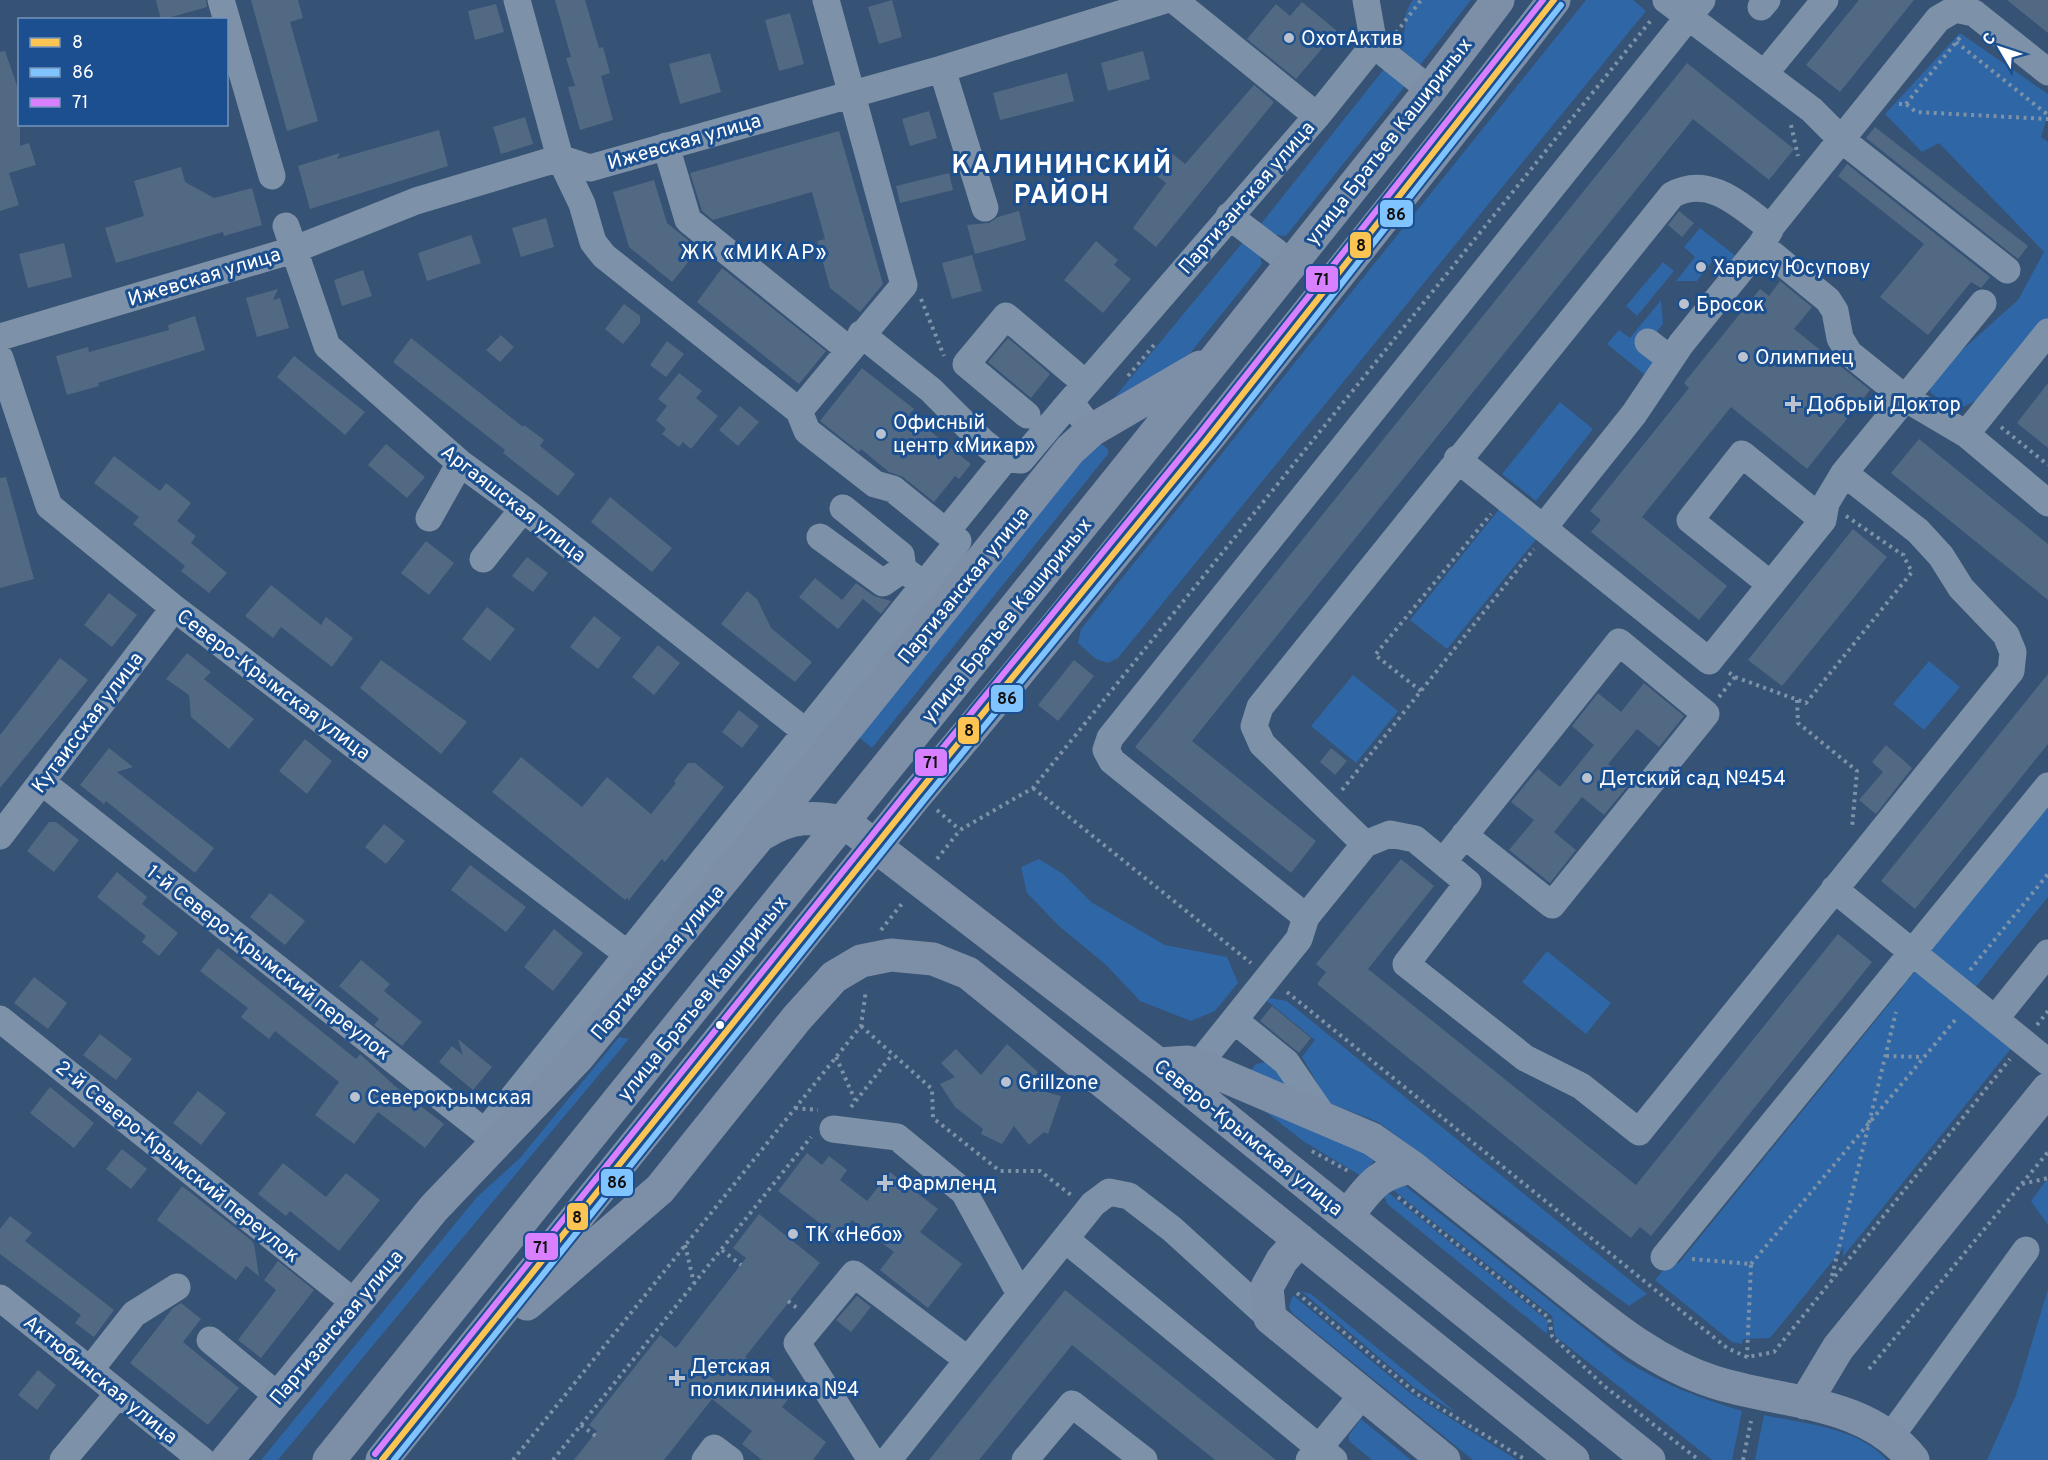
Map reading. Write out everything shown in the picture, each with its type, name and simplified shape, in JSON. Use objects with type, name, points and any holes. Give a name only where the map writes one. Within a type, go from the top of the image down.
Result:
[{"type":"main road","name":"улица Братьев Кашириных","points":[[329,1460],[1292,264],[1498,0]]},
{"type":"main road","name":"улица Братьев Кашириных","points":[[382,1460],[1314,307],[1554,0]]},
{"type":"main road","points":[[1081,440],[1217,357]]},
{"type":"main road","name":"Партизанская улица","points":[[226,1460],[491,1136],[578,1058],[761,835],[930,579],[1081,440]]},
{"type":"main road","points":[[761,835],[778,825],[798,818],[822,817],[844,822]]},
{"type":"main road","name":"Северо-Крымская улица","points":[[844,822],[1158,1064],[1649,1460]]},
{"type":"main road","points":[[464,1359],[660,1189],[821,989],[849,966],[891,955],[933,959],[958,968],[988,989],[1573,1460]]},
{"type":"main road","points":[[1158,1064],[1188,1062],[1198,1065],[1323,1116],[1372,1139],[1412,1167],[1611,1325],[1656,1357],[1716,1383],[1855,1416],[1891,1436],[1913,1460]]},
{"type":"main road","points":[[1805,1403],[1838,1348],[2048,1089]]},
{"type":"main road","points":[[1347,1216],[1376,1180],[1389,1171],[1412,1167]]},
{"type":"main road","points":[[1300,1240],[1282,1260],[1267,1287],[1270,1318],[1444,1460]]},
{"type":"street","points":[[221,0],[226,18]]},
{"type":"street","points":[[491,1136],[626,953],[958,542],[893,489],[875,484],[807,431],[799,411],[604,256],[592,242],[582,204],[560,158],[517,0]]},
{"type":"street","points":[[799,411],[854,342],[904,285],[826,0]]},
{"type":"street","name":"Ижевская улица","points":[[0,337],[289,238],[560,158],[590,168],[942,69],[1165,0]]},
{"type":"street","points":[[1174,0],[1317,116]]},
{"type":"street","points":[[1366,0],[1374,45],[1430,90]]},
{"type":"street","points":[[1667,0],[1697,8],[1765,73],[1812,110],[1842,140],[2007,270]]},
{"type":"street","points":[[1765,73],[1825,0]]},
{"type":"street","points":[[1306,917],[1112,761],[1106,750],[1110,738],[1697,8]]},
{"type":"street","points":[[1546,529],[1634,414],[1670,359],[1938,19],[1955,9],[1977,16],[2048,72]]},
{"type":"street","points":[[228,24],[272,176]]},
{"type":"street","name":"Партизанская улица","points":[[1005,459],[1021,460],[1317,116],[1374,45]]},
{"type":"street","points":[[942,69],[985,208]]},
{"type":"street","points":[[666,146],[688,220],[854,342],[931,390],[982,442],[1005,459],[946,532]]},
{"type":"street","points":[[1365,844],[1326,809],[1262,744],[1254,726],[1260,707],[1457,459],[1672,195],[1684,188],[1698,187],[1724,194],[1828,300],[1835,311],[1840,338],[1849,353],[1905,398],[1966,434],[2046,496]]},
{"type":"street","points":[[1229,216],[1292,264]]},
{"type":"street","name":"Аргаяшская улица","points":[[289,238],[327,346],[460,463],[523,509],[806,732]]},
{"type":"street","points":[[1457,459],[1709,661],[1825,511],[1844,473],[1983,303]]},
{"type":"street","points":[[1027,415],[966,364],[1006,316],[1078,393],[1081,440]]},
{"type":"street","points":[[1966,434],[2048,333]]},
{"type":"street","points":[[1648,342],[1670,359]]},
{"type":"street","name":"Северо-Крымская улица","points":[[0,358],[49,506],[174,608],[626,953]]},
{"type":"street","points":[[1770,584],[1690,520],[1742,454],[1825,511]]},
{"type":"street","points":[[429,518],[460,463]]},
{"type":"street","points":[[1198,1065],[1299,939],[1306,917],[1365,844],[1390,834],[1415,839],[1468,883],[1406,964],[1525,1058],[1581,1086],[1639,1132],[2011,671],[2013,652],[2006,635],[1961,588],[1941,556],[1918,531],[1844,473]]},
{"type":"street","points":[[843,508],[930,579]]},
{"type":"street","points":[[483,559],[523,509]]},
{"type":"street","points":[[820,537],[883,583],[930,579]]},
{"type":"street","name":"Кутаисская улица","points":[[0,836],[174,608]]},
{"type":"street","points":[[1443,862],[1464,835],[1620,642],[1706,714],[1552,905],[1464,835]]},
{"type":"street","name":"1-й Северо-Крымский переулок","points":[[42,782],[491,1136]]},
{"type":"street","points":[[1664,1257],[2048,786]]},
{"type":"street","points":[[1842,880],[1905,962],[1964,993],[2048,1062]]},
{"type":"street","points":[[1995,1019],[2048,953]]},
{"type":"street","name":"2-й Северо-Крымский переулок","points":[[0,1019],[355,1303]]},
{"type":"street","points":[[1233,1020],[1286,1062],[1323,1116]]},
{"type":"street","points":[[833,1129],[897,1137],[964,1192],[1020,1294]]},
{"type":"street","points":[[888,1460],[1093,1204],[1109,1192],[1129,1196],[1172,1229],[1270,1318]]},
{"type":"street","points":[[1065,1239],[1320,1456],[1364,1394]]},
{"type":"street","points":[[1891,1436],[2026,1250]]},
{"type":"street","points":[[871,1460],[797,1343],[854,1274],[968,1360]]},
{"type":"street","points":[[90,1370],[134,1314],[177,1287]]},
{"type":"street","name":"Актюбинская улица","points":[[0,1298],[202,1460]]},
{"type":"street","points":[[210,1340],[278,1396]]},
{"type":"street","points":[[63,1460],[119,1393]]},
{"type":"street","points":[[1025,1460],[1072,1404],[1144,1460]]},
{"type":"street","points":[[705,1460],[714,1448],[730,1460]]},
{"type":"path","points":[[876,936],[960,830],[1033,788],[1667,0]]},
{"type":"path","points":[[1906,105],[1977,16]]},
{"type":"path","points":[[1956,42],[2048,117]]},
{"type":"path","points":[[1872,102],[1906,105],[1916,112],[2048,117]]},
{"type":"path","points":[[1421,690],[1375,655],[1504,497]]},
{"type":"path","points":[[1735,677],[1806,703],[1912,572],[1903,555],[1825,511]]},
{"type":"path","points":[[1326,809],[1546,529]]},
{"type":"path","points":[[1903,555],[1918,531]]},
{"type":"path","points":[[1797,699],[1798,723],[1857,771],[1842,880]]},
{"type":"path","points":[[1033,788],[1727,1348],[1747,1357],[1774,1352],[2048,1011]]},
{"type":"path","points":[[1747,1357],[1751,1264],[1923,1057],[1964,993],[2048,873]]},
{"type":"path","points":[[1831,1279],[1886,1056],[1905,962]]},
{"type":"path","points":[[861,1026],[932,1089],[933,1118],[1000,1171],[1040,1171],[1070,1194],[1093,1204]]},
{"type":"path","points":[[553,1460],[819,1127],[833,1129],[892,1055]]},
{"type":"path","points":[[1886,1056],[1923,1057]]},
{"type":"path","points":[[836,1057],[855,1101]]},
{"type":"path","points":[[1310,1150],[1358,1177],[1376,1180],[1549,1318],[1552,1336],[1604,1386],[1699,1460]]},
{"type":"path","points":[[1869,1369],[2048,1152]]},
{"type":"path","points":[[2022,1184],[2048,1178]]},
{"type":"path","points":[[685,1245],[694,1284]]},
{"type":"path","points":[[722,1250],[741,1265]]},
{"type":"path","points":[[1664,1257],[1751,1264]]},
{"type":"path","points":[[1297,1293],[1417,1394],[1526,1460]]},
{"type":"path","points":[[1743,1460],[1751,1421]]},
{"type":"path","points":[[581,1425],[597,1437]]},
{"type":"shaded area","points":[[1413,0],[1471,0],[1420,65],[1398,46],[1404,34],[1407,12]]},
{"type":"shaded area","points":[[1586,0],[1633,0],[1646,11],[1118,658],[1108,663],[1096,659],[1078,643],[1081,629]]},
{"type":"shaded area","points":[[1960,33],[2048,94],[2048,114],[2041,137],[2048,142],[2048,322],[1993,393],[1954,411],[1930,392],[1932,372],[1952,359],[2018,300],[2044,252],[1939,143],[1922,152],[1885,114]]},
{"type":"shaded area","points":[[1384,69],[1405,86],[1286,236],[1276,235],[1260,225]]},
{"type":"shaded area","points":[[1700,228],[1737,257],[1728,264],[1716,257],[1707,268],[1701,263],[1697,268],[1703,273],[1697,281],[1676,281],[1695,257],[1684,247]]},
{"type":"shaded area","points":[[1243,242],[1259,253],[1262,264],[1187,357],[1109,404]]},
{"type":"shaded area","points":[[1663,262],[1674,271],[1637,316],[1626,306]]},
{"type":"shaded area","points":[[1661,300],[1663,324],[1643,349],[1655,362],[1649,378],[1607,344],[1619,330],[1630,338]]},
{"type":"shaded area","points":[[1560,402],[1593,429],[1536,501],[1502,474]]},
{"type":"shaded area","points":[[1102,444],[1108,449],[1108,454],[872,748],[857,736],[1076,461]]},
{"type":"shaded area","points":[[1501,507],[1538,537],[1447,649],[1410,620]]},
{"type":"shaded area","points":[[1929,661],[1960,687],[1924,730],[1893,704]]},
{"type":"shaded area","points":[[1353,675],[1398,711],[1356,763],[1311,726]]},
{"type":"shaded area","points":[[2048,806],[2048,897],[1975,988],[1928,953]]},
{"type":"shaded area","points":[[1039,859],[1063,874],[1091,902],[1165,945],[1227,957],[1238,983],[1215,1011],[1191,1021],[1140,1001],[1106,965],[1059,926],[1027,893],[1021,867]]},
{"type":"shaded area","points":[[1547,951],[1611,1003],[1586,1034],[1522,982]]},
{"type":"shaded area","points":[[1916,970],[2013,1046],[1842,1258],[1844,1247],[1770,1338],[1743,1339],[1742,1344],[1732,1342],[1655,1280],[1669,1263],[1679,1263],[1902,988],[1901,981],[1904,977],[1908,980]]},
{"type":"shaded area","points":[[1270,998],[1287,1001],[1647,1294],[1629,1306],[1378,1122],[1329,1103],[1302,1057],[1315,1040],[1266,1000]]},
{"type":"shaded area","points":[[619,1037],[629,1039],[278,1460],[261,1460],[477,1197],[520,1158]]},
{"type":"shaded area","points":[[1265,1062],[1292,1082],[1297,1089],[1249,1073],[1256,1064]]},
{"type":"shaded area","points":[[1247,1097],[1363,1151],[1374,1161],[1361,1176],[1303,1141]]},
{"type":"shaded area","points":[[2048,1178],[2048,1225],[2031,1201]]},
{"type":"shaded area","points":[[1403,1184],[1624,1360],[1681,1390],[1742,1411],[1732,1460],[1712,1460],[1555,1336],[1552,1316],[1388,1186]]},
{"type":"shaded area","points":[[1383,1192],[1390,1194],[1548,1321],[1547,1334],[1387,1204]]},
{"type":"shaded area","points":[[2048,1289],[2048,1460],[1987,1460],[2016,1395]]},
{"type":"shaded area","points":[[1301,1291],[1311,1294],[1457,1413],[1415,1388]]},
{"type":"shaded area","points":[[1293,1295],[1410,1393],[1517,1460],[1473,1460],[1293,1314],[1289,1307]]},
{"type":"shaded area","points":[[1764,1415],[1829,1428],[1861,1440],[1887,1460],[1755,1460]]},
{"type":"shaded area","points":[[1361,1419],[1411,1460],[1372,1460],[1349,1441],[1349,1435]]},
{"type":"building","points":[[156,0],[206,0],[207,7],[160,18]]},
{"type":"building","points":[[251,0],[298,0],[303,18],[290,22],[318,121],[287,131]]},
{"type":"building","points":[[555,0],[585,0],[599,48],[603,47],[610,73],[601,76],[613,120],[580,130],[568,87],[575,86],[566,58],[571,57]]},
{"type":"building","points":[[892,0],[902,37],[879,44],[868,7]]},
{"type":"building","points":[[1859,0],[1914,0],[1840,92],[1806,65]]},
{"type":"building","points":[[2007,0],[2048,0],[2048,33]]},
{"type":"building","name":"ОхотАктив","points":[[1302,2],[1337,31],[1296,79],[1247,39],[1276,4],[1290,16]]},
{"type":"building","points":[[496,4],[504,32],[475,40],[468,11]]},
{"type":"building","points":[[790,13],[804,64],[779,71],[765,20]]},
{"type":"building","points":[[5,51],[18,88],[20,146],[29,143],[36,165],[9,173],[19,205],[0,211],[0,52]]},
{"type":"building","points":[[1143,51],[1150,79],[1108,91],[1101,63]]},
{"type":"building","points":[[710,53],[721,92],[680,104],[669,64]]},
{"type":"building","points":[[1687,63],[1794,149],[1769,180],[1693,119],[1192,741],[1316,841],[1291,873],[1135,747]]},
{"type":"building","points":[[1067,73],[1074,101],[1000,120],[993,93]]},
{"type":"building","points":[[1254,85],[1274,102],[1156,247],[1133,228],[1166,183],[1150,170],[1168,150],[1185,164]]},
{"type":"building","points":[[929,111],[937,138],[910,146],[902,119]]},
{"type":"building","points":[[525,117],[533,144],[501,154],[493,127]]},
{"type":"building","points":[[1875,127],[2028,246],[2018,259],[1866,138]]},
{"type":"building","points":[[439,130],[448,166],[310,209],[298,166],[340,153],[337,159]]},
{"type":"building","points":[[839,131],[883,284],[860,312],[830,288],[817,241],[825,239],[812,192],[713,220],[702,211],[690,173]]},
{"type":"building","points":[[1847,164],[1990,277],[1981,288],[1971,282],[1928,335],[1880,297],[1924,244],[1838,176]]},
{"type":"building","points":[[181,167],[185,182],[214,198],[252,188],[262,225],[224,236],[223,232],[116,263],[105,228],[144,216],[134,181]]},
{"type":"building","points":[[949,173],[953,190],[900,203],[896,186]]},
{"type":"building","points":[[654,180],[667,223],[699,249],[672,282],[629,247],[613,192]]},
{"type":"building","points":[[1019,211],[1026,240],[975,254],[967,225],[989,223],[998,217]]},
{"type":"building","points":[[1679,211],[1694,223],[1682,237],[1668,225]]},
{"type":"building","points":[[546,218],[554,247],[521,257],[512,228]]},
{"type":"building","points":[[471,235],[481,263],[427,281],[418,253]]},
{"type":"building","points":[[1096,241],[1118,260],[1114,265],[1131,279],[1103,313],[1064,280]]},
{"type":"building","points":[[64,243],[72,277],[28,288],[19,254]]},
{"type":"building","points":[[972,255],[982,291],[952,299],[942,263]]},
{"type":"building","points":[[722,268],[826,351],[799,384],[697,302]]},
{"type":"building","points":[[363,270],[372,296],[342,306],[334,280]]},
{"type":"building","points":[[1780,281],[1812,307],[1794,329],[1870,390],[1807,469],[1731,407],[1642,517],[1727,586],[1699,620],[1591,532],[1601,520],[1590,511],[1689,388],[1684,383],[1760,289],[1769,296]]},
{"type":"building","points":[[278,289],[273,300],[280,298],[289,328],[257,337],[246,298]]},
{"type":"building","points":[[624,304],[640,316],[640,323],[623,344],[605,329]]},
{"type":"building","points":[[195,316],[205,350],[67,395],[56,356],[88,347],[89,352],[169,330],[168,325]]},
{"type":"building","points":[[501,335],[514,347],[500,362],[486,350]]},
{"type":"building","points":[[411,338],[523,427],[524,425],[544,440],[540,446],[575,474],[558,496],[503,453],[505,450],[393,362]]},
{"type":"building","points":[[1008,338],[1050,374],[1031,398],[988,362]]},
{"type":"building","points":[[667,341],[684,354],[666,377],[650,365]]},
{"type":"building","points":[[294,356],[365,412],[345,435],[277,377]]},
{"type":"building","name":"Офисный центр «Микар»","points":[[862,368],[914,409],[909,414],[971,464],[959,479],[955,476],[934,502],[903,477],[889,472],[861,449],[859,452],[820,421]]},
{"type":"building","points":[[679,373],[702,391],[696,398],[718,416],[691,449],[683,442],[679,447],[662,434],[666,429],[656,420],[667,406],[658,399]]},
{"type":"building","points":[[2048,383],[2048,448],[2017,423]]},
{"type":"building","points":[[740,406],[759,422],[738,446],[719,430]]},
{"type":"building","points":[[1919,439],[2048,544],[2048,600],[1891,473]]},
{"type":"building","points":[[386,444],[425,477],[407,498],[368,465]]},
{"type":"building","points":[[114,456],[160,491],[166,483],[191,503],[177,521],[196,536],[191,543],[227,573],[209,593],[181,571],[185,566],[133,524],[139,517],[94,483]]},
{"type":"building","points":[[6,477],[34,579],[0,588],[0,478]]},
{"type":"building","points":[[610,497],[672,548],[652,572],[591,522]]},
{"type":"building","points":[[1853,529],[1887,557],[1782,686],[1748,660]]},
{"type":"building","points":[[426,541],[454,563],[429,595],[401,573]]},
{"type":"building","points":[[527,557],[548,573],[533,592],[512,576]]},
{"type":"building","points":[[815,578],[842,600],[856,583],[874,596],[891,601],[881,614],[863,599],[838,629],[799,597]]},
{"type":"building","points":[[271,585],[321,625],[326,617],[353,638],[332,667],[281,627],[273,638],[245,616]]},
{"type":"building","points":[[747,591],[757,599],[771,628],[812,662],[795,682],[721,624]]},
{"type":"building","points":[[109,593],[137,615],[112,647],[84,625]]},
{"type":"building","points":[[487,607],[515,629],[490,661],[462,639]]},
{"type":"building","points":[[594,616],[621,638],[598,669],[570,647]]},
{"type":"building","points":[[658,645],[680,663],[654,695],[632,677]]},
{"type":"building","points":[[187,653],[211,672],[204,679],[254,719],[229,749],[191,717],[189,695],[166,679]]},
{"type":"building","points":[[60,658],[88,680],[0,788],[0,735]]},
{"type":"building","points":[[381,660],[467,722],[441,754],[360,688]]},
{"type":"building","points":[[1074,660],[1094,676],[1058,721],[1038,705]]},
{"type":"building","points":[[2048,674],[2048,744],[1915,909],[1881,881]]},
{"type":"building","points":[[1644,683],[1684,716],[1659,747],[1637,729],[1608,764],[1631,782],[1604,815],[1582,797],[1554,832],[1576,850],[1550,883],[1509,850],[1534,820],[1511,802],[1538,769],[1560,787],[1594,745],[1572,726],[1598,693],[1621,712]]},
{"type":"building","points":[[739,710],[759,726],[742,748],[722,732]]},
{"type":"building","points":[[305,739],[332,761],[307,794],[279,771]]},
{"type":"building","points":[[1886,745],[1912,768],[1876,814],[1859,800],[1883,772],[1872,762]]},
{"type":"building","points":[[109,748],[133,767],[117,772],[214,848],[195,873],[106,801],[104,804],[80,785]]},
{"type":"building","points":[[1331,748],[1347,761],[1335,775],[1320,762]]},
{"type":"building","points":[[521,757],[582,807],[607,777],[651,814],[676,783],[674,781],[688,763],[695,763],[724,787],[665,862],[662,859],[628,901],[628,897],[625,900],[492,792]]},
{"type":"building","points":[[49,822],[56,822],[79,840],[54,872],[27,851]]},
{"type":"building","points":[[384,824],[405,841],[386,864],[365,847]]},
{"type":"building","points":[[1401,859],[1434,886],[1368,969],[1636,1185],[1838,934],[1872,962],[1651,1236],[1640,1227],[1631,1238],[1317,984],[1326,972],[1316,964]]},
{"type":"building","points":[[470,865],[526,907],[506,932],[451,890]]},
{"type":"building","points":[[117,872],[147,897],[142,904],[178,933],[159,956],[142,942],[146,936],[97,897]]},
{"type":"building","points":[[270,893],[305,921],[285,945],[250,917]]},
{"type":"building","points":[[554,929],[583,953],[553,991],[524,967]]},
{"type":"building","points":[[218,948],[356,1059],[360,1054],[396,1087],[444,1124],[425,1148],[378,1112],[354,1144],[315,1115],[339,1082],[275,1031],[269,1039],[241,1017],[248,1008],[200,971]]},
{"type":"building","points":[[361,960],[390,984],[384,991],[422,1022],[402,1046],[374,1025],[379,1019],[339,986]]},
{"type":"building","points":[[34,977],[67,1003],[48,1029],[14,1003]]},
{"type":"building","points":[[1272,1006],[1311,1038],[1299,1053],[1260,1021]]},
{"type":"building","points":[[100,1034],[132,1059],[116,1080],[83,1055]]},
{"type":"building","points":[[458,1039],[492,1067],[473,1090],[439,1062],[452,1046],[463,1055]]},
{"type":"building","points":[[1007,1044],[1038,1072],[1027,1087],[1061,1096],[1048,1134],[1044,1132],[1029,1145],[1014,1126],[1002,1144],[981,1134],[983,1129],[955,1107],[940,1084],[955,1077],[941,1063],[956,1049],[981,1075]]},
{"type":"building","points":[[50,1087],[94,1123],[74,1148],[30,1113]]},
{"type":"building","points":[[198,1091],[226,1113],[201,1145],[173,1123]]},
{"type":"building","points":[[122,1149],[147,1169],[131,1189],[106,1169]]},
{"type":"building","points":[[807,1153],[822,1165],[829,1156],[847,1170],[840,1180],[867,1201],[890,1172],[938,1209],[920,1232],[962,1264],[928,1308],[880,1270],[894,1252],[852,1220],[839,1238],[778,1191]]},
{"type":"building","points":[[283,1163],[326,1197],[346,1173],[380,1200],[339,1251],[290,1211],[286,1216],[258,1194]]},
{"type":"building","points":[[182,1186],[251,1240],[254,1244],[259,1276],[246,1266],[236,1280],[157,1220]]},
{"type":"building","name":"Детская поликлиника №4","points":[[759,1214],[820,1263],[745,1357],[792,1394],[782,1407],[826,1442],[813,1460],[762,1460],[742,1444],[752,1431],[712,1399],[664,1460],[574,1460],[597,1431],[589,1425],[660,1335],[676,1348],[746,1258],[733,1248]]},
{"type":"building","points":[[10,1216],[32,1233],[25,1241],[114,1310],[94,1337],[75,1323],[81,1315],[0,1254],[0,1229]]},
{"type":"building","points":[[278,1261],[314,1290],[261,1358],[238,1340],[276,1290],[264,1280]]},
{"type":"building","points":[[1065,1290],[1276,1460],[1215,1460],[1072,1345],[979,1460],[929,1460]]},
{"type":"building","points":[[857,1296],[871,1307],[851,1332],[836,1320]]},
{"type":"building","points":[[181,1303],[201,1319],[183,1342],[239,1388],[208,1425],[130,1363],[173,1308]]},
{"type":"building","points":[[38,1370],[56,1385],[37,1410],[18,1395]]},
{"type":"transit line","name":"71","points":[[375,1454],[910,788],[1198,436],[1543,0]]},
{"type":"transit line","name":"8","points":[[382,1460],[917,794],[1205,442],[1554,0]]},
{"type":"transit line","name":"86","points":[[394,1460],[924,800],[1212,448],[1561,5]]},
{"type":"place","name":"ОхотАктив","points":[[1289,38]]},
{"type":"place","name":"Харису Юсупову","points":[[1701,267]]},
{"type":"place","name":"Бросок","points":[[1684,304]]},
{"type":"place","name":"Олимпиец","points":[[1743,357]]},
{"type":"place","name":"Добрый Доктор","points":[[1793,404]]},
{"type":"place","name":"Офисный центр «Микар»","points":[[881,434]]},
{"type":"place","name":"Детский сад №454","points":[[1587,778]]},
{"type":"place","name":"Grillzone","points":[[1006,1082]]},
{"type":"place","name":"Северокрымская","points":[[355,1097]]},
{"type":"place","name":"Фармленд","points":[[885,1183]]},
{"type":"place","name":"ТК «Небо»","points":[[793,1234]]},
{"type":"place","name":"Детская поликлиника №4","points":[[677,1378]]},
{"type":"district","name":"КАЛИНИНСКИЙ РАЙОН","points":[[1062,179]]},
{"type":"district","name":"ЖК «МИКАР»","points":[[754,252]]}]
